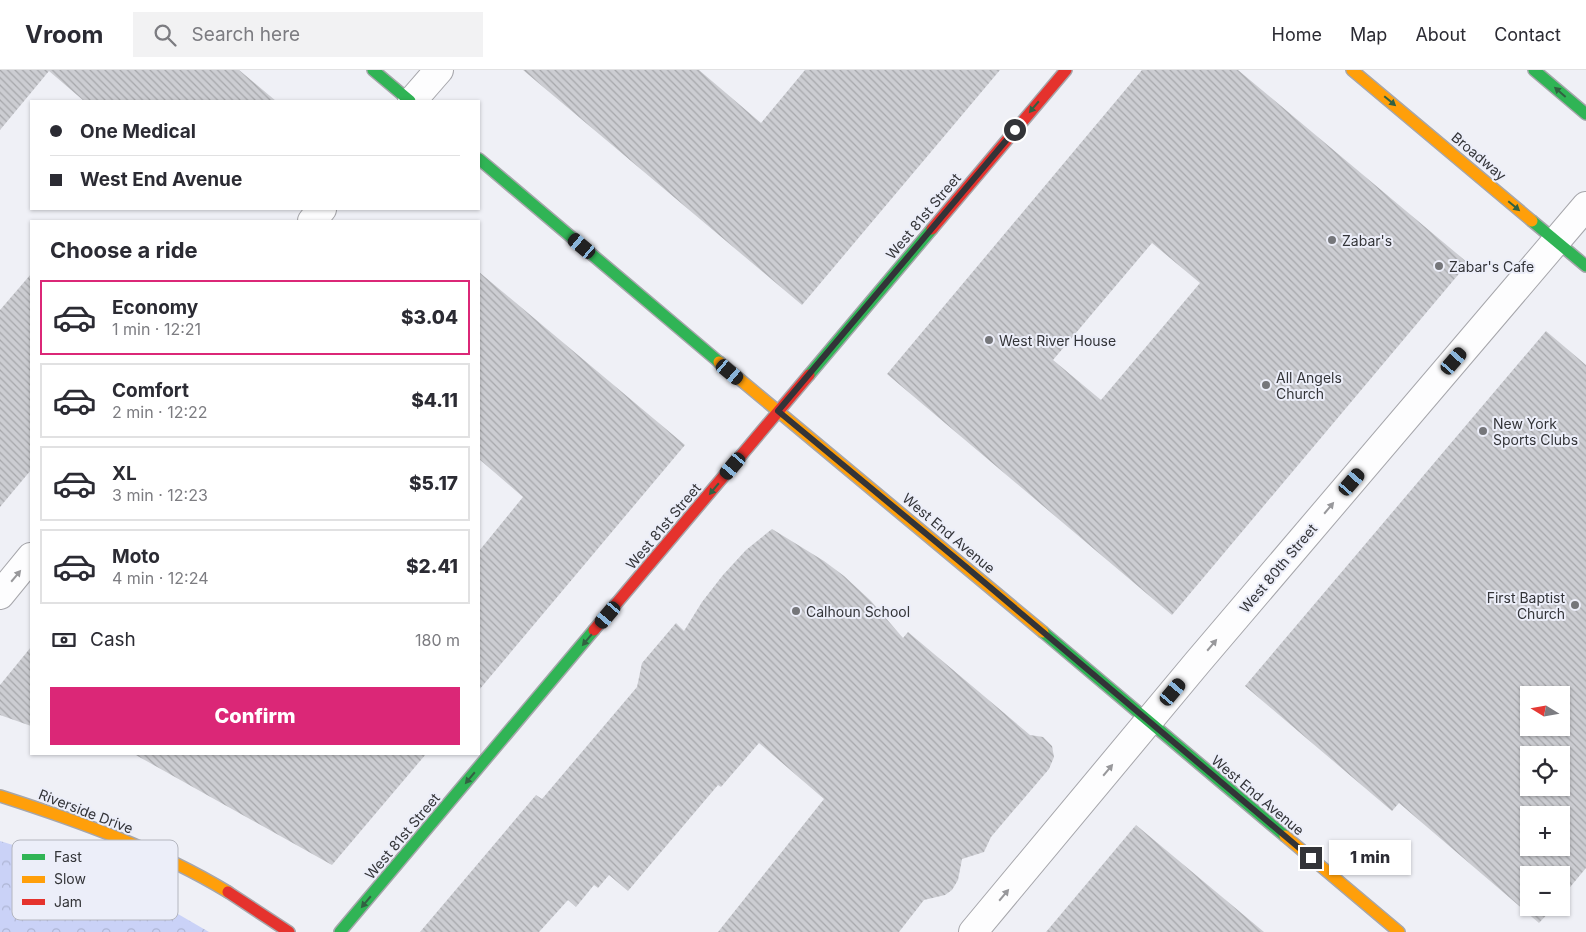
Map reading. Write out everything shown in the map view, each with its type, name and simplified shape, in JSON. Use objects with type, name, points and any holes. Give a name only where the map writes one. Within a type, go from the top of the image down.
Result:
[{"type":"street","points":[[373,70],[410,100]]},
{"type":"street","points":[[412,100],[439,70]]},
{"type":"street","name":"West 81st Street","points":[[340,932],[1066,70]]},
{"type":"street","name":"Broadway","points":[[1352,70],[1586,266]]},
{"type":"street","points":[[1534,70],[1586,114]]},
{"type":"street","name":"West End Avenue","points":[[480,160],[1399,932]]},
{"type":"street","name":"West 80th Street","points":[[973,932],[1148,721],[1586,206]]},
{"type":"street","points":[[313,220],[321,210]]},
{"type":"street","points":[[0,595],[30,558]]},
{"type":"street","name":"Riverside Drive","points":[[0,796],[86,825],[120,840]]},
{"type":"street","name":"Riverside Drive","points":[[178,866],[211,882],[289,932]]},
{"type":"green space","points":[[0,841],[12,845],[12,920],[178,920],[178,914],[209,932],[0,932]]},
{"type":"building","points":[[0,70],[239,70],[275,100],[83,100],[49,71],[0,130]]},
{"type":"building","points":[[523,70],[699,70],[761,123],[805,70],[1000,70],[802,305]]},
{"type":"building","points":[[1142,70],[1238,70],[1468,263],[1172,615],[887,374]],"holes":[[[1152,243],[1200,283],[1101,400],[1053,360]]]},
{"type":"building","points":[[480,273],[685,445],[480,689],[480,550],[523,497],[480,460]]},
{"type":"building","points":[[30,275],[30,471],[0,507],[0,310]]},
{"type":"building","points":[[1546,331],[1586,365],[1586,868],[1570,887],[1570,866],[1520,866],[1520,907],[1399,803],[1392,811],[1245,686]]},
{"type":"building","points":[[772,529],[824,561],[844,576],[871,601],[903,638],[908,632],[1030,735],[1043,737],[1052,746],[1054,757],[1049,769],[991,837],[984,852],[962,859],[958,880],[952,890],[945,895],[924,900],[899,932],[718,932],[824,799],[759,743],[721,787],[718,785],[628,891],[609,875],[598,888],[594,885],[576,907],[568,900],[539,932],[420,932],[536,795],[542,799],[637,687],[642,663],[676,623],[684,631],[702,602],[723,575],[746,550]]},
{"type":"building","points":[[30,648],[30,726],[0,715],[0,685]]},
{"type":"building","points":[[136,755],[425,755],[332,865]]},
{"type":"building","points":[[1136,825],[1264,932],[1046,932]]},
{"type":"building","points":[[1531,916],[1546,916],[1539,923]]},
{"type":"traffic: fast","points":[[373,70],[409,100]]},
{"type":"traffic: fast","points":[[1534,70],[1586,114]]},
{"type":"traffic: fast","points":[[480,160],[719,362]]},
{"type":"traffic: fast","points":[[1532,221],[1586,266]]},
{"type":"traffic: fast","points":[[809,375],[932,229]]},
{"type":"traffic: fast","points":[[340,932],[594,630]]},
{"type":"traffic: fast","points":[[1043,632],[1285,836]]},
{"type":"traffic: slow","points":[[1352,70],[1532,221]]},
{"type":"traffic: slow","points":[[719,362],[1043,632]]},
{"type":"traffic: slow","points":[[0,796],[124,840]]},
{"type":"traffic: slow","points":[[1285,836],[1399,932]]},
{"type":"traffic: slow","points":[[178,865],[228,892]]},
{"type":"traffic: jam","points":[[932,229],[1066,70]]},
{"type":"traffic: jam","points":[[594,630],[809,375]]},
{"type":"traffic: jam","points":[[228,892],[289,932]]},
{"type":"place","name":"Zabar's","points":[[1332,240]]},
{"type":"place","name":"Zabar's Cafe","points":[[1439,266]]},
{"type":"place","name":"West River House","points":[[989,340]]},
{"type":"place","name":"All Angels Church","points":[[1266,385]]},
{"type":"place","name":"New York Sports Clubs","points":[[1483,431]]},
{"type":"place","name":"First Baptist Church","points":[[1575,605]]},
{"type":"place","name":"Calhoun School","points":[[796,611]]},
{"type":"route","points":[[1015,130],[778,411],[815,440],[1311,858]]}]
